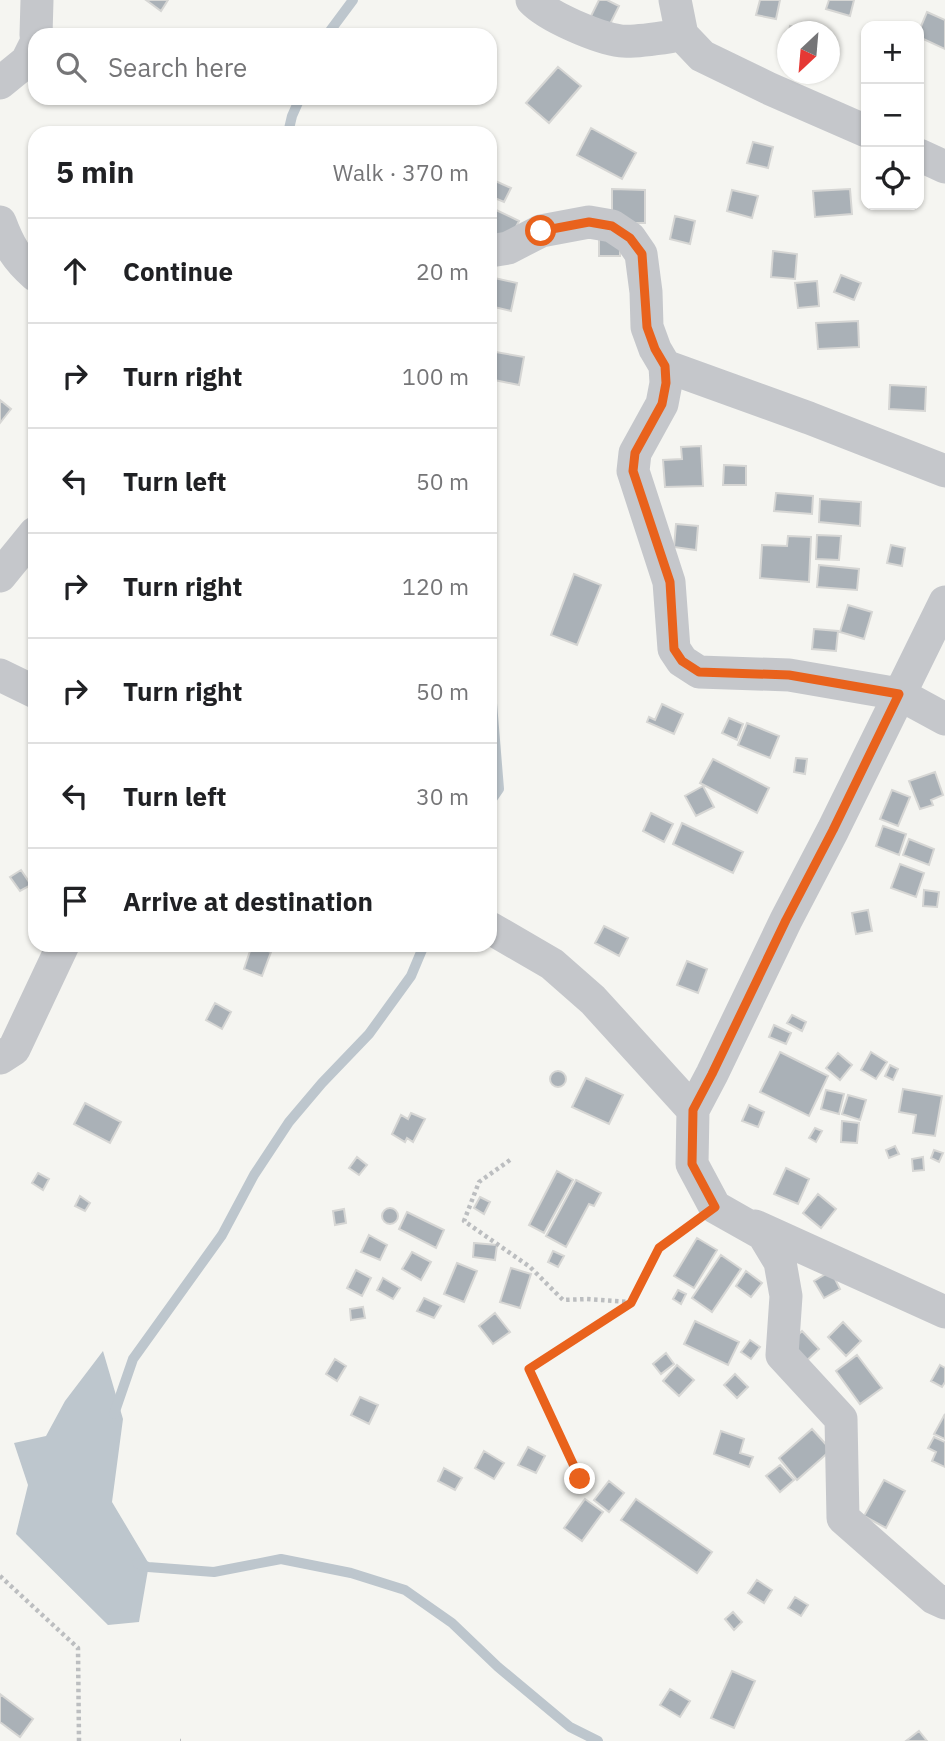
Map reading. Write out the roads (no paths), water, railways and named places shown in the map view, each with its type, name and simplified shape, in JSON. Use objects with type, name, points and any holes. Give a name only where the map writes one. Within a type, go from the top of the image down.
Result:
[{"type":"street","points":[[36,28],[37,0]]},
{"type":"street","points":[[532,0],[539,7],[581,29],[623,42],[682,36]]},
{"type":"street","points":[[675,0],[682,36],[702,56],[768,89],[861,129]]},
{"type":"street","points":[[0,83],[28,59]]},
{"type":"street","points":[[924,157],[945,167]]},
{"type":"street","points":[[0,222],[19,260],[28,268]]},
{"type":"street","points":[[497,250],[508,248],[541,231],[589,222],[612,226],[630,238],[642,254],[647,327],[665,366],[666,383],[662,404],[635,453],[633,471],[670,582],[674,649],[682,661],[699,672],[789,675],[899,694],[945,719]]},
{"type":"street","points":[[665,366],[945,471]]},
{"type":"street","points":[[0,576],[28,542]]},
{"type":"street","points":[[945,602],[693,1110],[692,1164],[715,1207],[763,1234],[780,1262],[786,1296],[782,1355],[841,1419],[843,1518],[934,1598],[945,1603]]},
{"type":"street","points":[[0,675],[28,688]]},
{"type":"street","points":[[497,932],[552,964],[593,1000],[693,1110]]},
{"type":"street","points":[[0,1058],[13,1049],[60,952]]},
{"type":"street","points":[[715,1207],[945,1312]]},
{"type":"waterway","points":[[332,28],[353,0]]},
{"type":"waterway","points":[[290,126],[297,105]]},
{"type":"waterway","points":[[497,765],[497,792]]},
{"type":"waterway","points":[[114,1414],[133,1359],[222,1235],[254,1175],[289,1122],[369,1034],[411,976],[421,952]]},
{"type":"waterway","points":[[137,1563],[148,1567],[214,1572],[281,1559],[351,1573],[405,1590],[452,1623],[498,1667],[570,1727],[598,1741]]}]
